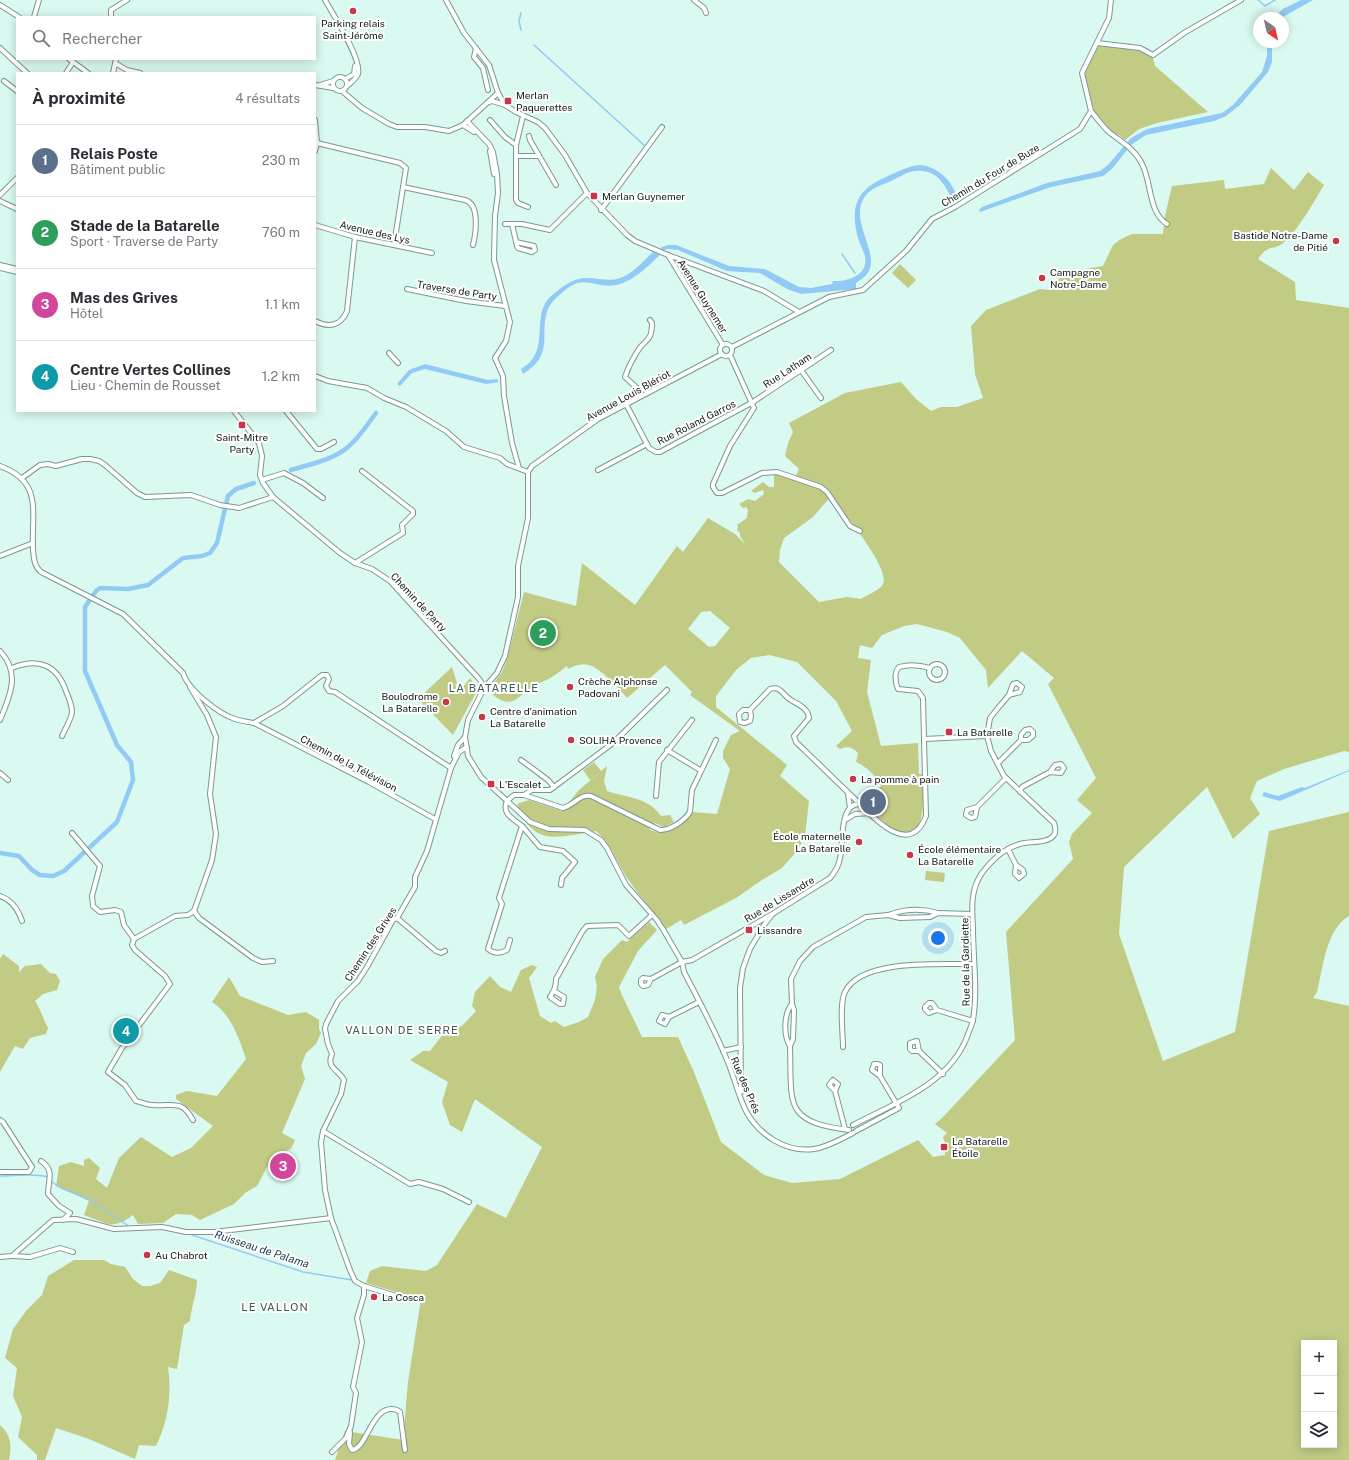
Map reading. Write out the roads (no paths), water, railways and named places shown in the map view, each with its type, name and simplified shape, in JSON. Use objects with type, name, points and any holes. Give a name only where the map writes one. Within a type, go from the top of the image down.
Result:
[{"type":"street","points":[[34,16],[39,0]]},
{"type":"street","points":[[111,16],[111,10],[127,0]]},
{"type":"street","points":[[325,0],[348,40],[356,63],[358,74],[342,92]]},
{"type":"street","points":[[446,0],[476,48],[485,59],[491,70],[498,93],[505,105]]},
{"type":"street","points":[[694,0],[704,8],[706,13]]},
{"type":"street","points":[[1111,0],[1109,18],[1082,73],[1091,111],[1107,130],[1122,141],[1142,163],[1158,218],[1167,224]]},
{"type":"street","points":[[1097,43],[1140,48],[1153,54],[1184,32],[1241,0]]},
{"type":"street","points":[[0,5],[16,16]]},
{"type":"street","points":[[0,48],[26,72]]},
{"type":"street","points":[[476,48],[474,57],[483,68],[488,90]]},
{"type":"street","points":[[66,72],[71,61],[87,72]]},
{"type":"street","points":[[113,72],[115,61],[127,70],[136,72]]},
{"type":"street","points":[[317,85],[333,81],[338,77],[345,79],[354,74],[356,63]]},
{"type":"street","points":[[345,79],[347,86]]},
{"type":"street","points":[[4,81],[16,90]]},
{"type":"street","points":[[333,81],[333,88]]},
{"type":"street","points":[[317,85],[333,88],[342,92],[362,108],[397,127],[425,127],[449,131],[463,125],[498,93]]},
{"type":"street","points":[[488,103],[492,101],[505,105],[545,128],[565,155],[587,193],[601,210],[627,235],[666,254],[764,291],[799,312]]},
{"type":"street","name":"Chemin du Four de Buze","points":[[799,312],[829,297],[865,289],[907,250],[932,219],[964,202],[1018,167],[1075,134],[1080,129],[1091,111]]},
{"type":"street","points":[[524,116],[516,144],[516,200],[518,203],[528,207]]},
{"type":"street","points":[[490,120],[505,137],[516,144]]},
{"type":"street","name":"Traverse de Party","points":[[468,121],[485,139],[493,152],[497,174],[498,193],[496,200]]},
{"type":"street","name":"Traverse de Party","points":[[463,125],[484,141],[490,152],[496,200],[494,260],[510,322],[506,341],[495,358],[503,376],[504,396],[512,443],[519,468]]},
{"type":"street","points":[[601,210],[662,128]]},
{"type":"street","points":[[316,132],[316,147]]},
{"type":"street","points":[[529,136],[556,185]]},
{"type":"street","points":[[317,143],[400,163],[406,168],[394,245]]},
{"type":"street","points":[[516,156],[539,156]]},
{"type":"street","points":[[0,195],[16,179]]},
{"type":"street","points":[[403,188],[465,200],[472,203],[474,208],[475,237],[473,245]]},
{"type":"street","points":[[505,224],[550,230],[587,193]]},
{"type":"street","points":[[0,201],[16,209]]},
{"type":"street","points":[[512,224],[516,242]]},
{"type":"street","name":"Avenue des Lys","points":[[316,225],[355,237],[432,253]]},
{"type":"street","points":[[316,321],[325,325],[334,325],[345,316],[348,311],[355,237]]},
{"type":"street","name":"Avenue Guynemer","points":[[666,254],[723,345]]},
{"type":"street","points":[[0,267],[16,269]]},
{"type":"street","points":[[0,267],[16,272]]},
{"type":"street","name":"Traverse de Party","points":[[407,289],[505,306]]},
{"type":"street","points":[[730,355],[734,347],[799,312]]},
{"type":"street","points":[[642,395],[625,377],[637,351],[651,337],[652,323],[650,320]]},
{"type":"street","points":[[730,355],[726,356],[722,354],[720,350],[723,345],[728,344],[734,347]]},
{"type":"street","name":"Rue Latham","points":[[753,402],[831,350]]},
{"type":"street","points":[[389,353],[398,363]]},
{"type":"street","name":"Avenue Louis Blériot","points":[[528,472],[532,466],[598,419],[722,354]]},
{"type":"street","points":[[730,355],[753,402],[754,408],[730,446],[714,484],[714,490],[717,493],[722,493],[762,473],[777,472],[821,487],[827,492],[850,526],[860,531]]},
{"type":"street","points":[[801,370],[821,398]]},
{"type":"street","points":[[316,376],[328,381],[367,388],[384,398],[406,407],[446,431],[464,447],[500,458],[507,464],[528,472],[528,518],[518,566],[518,597],[505,656],[497,673],[484,688]]},
{"type":"street","name":"Rue Roland Garros","points":[[626,404],[647,444],[652,450],[660,452],[753,402]]},
{"type":"street","name":"Chemin de Party","points":[[235,412],[259,443],[262,456],[260,475],[262,482],[273,497],[340,553],[355,563],[372,569],[390,581],[480,680],[484,688]]},
{"type":"street","points":[[287,412],[317,449],[322,449],[334,442]]},
{"type":"street","points":[[598,470],[647,444]]},
{"type":"street","points":[[22,478],[40,465],[48,464],[56,466],[90,459],[99,461],[105,465],[137,493],[145,497],[191,495],[220,505],[239,508],[273,497]]},
{"type":"street","points":[[0,466],[22,478],[33,499],[33,543],[36,567],[41,572],[95,598],[123,614],[183,673],[185,681],[207,715],[216,737],[210,794],[216,834],[212,860],[194,911],[188,915],[175,916],[134,939],[132,946],[134,950],[165,976],[170,984],[122,1048],[108,1072],[125,1085],[136,1101],[152,1105],[168,1104],[180,1106],[188,1112],[193,1120]]},
{"type":"street","points":[[355,563],[403,532],[402,525],[413,514],[413,511],[395,495],[362,471]]},
{"type":"street","points":[[262,482],[284,473],[303,483],[324,498]]},
{"type":"street","points":[[0,556],[33,543]]},
{"type":"street","points":[[0,651],[12,668],[11,690],[0,720]]},
{"type":"street","points":[[12,668],[30,663],[39,663],[51,668],[60,676],[72,710],[72,714],[62,736]]},
{"type":"street","points":[[750,710],[770,689],[774,687],[778,688],[791,700],[798,703],[809,714],[809,718],[794,736],[796,742],[884,826],[895,833],[906,834],[916,831],[922,825],[926,816],[923,698],[918,691],[898,689],[896,685],[896,672],[899,667],[903,666],[922,666],[930,668]]},
{"type":"street","points":[[254,724],[283,706],[322,675],[327,675],[327,688],[451,768]]},
{"type":"street","name":"Chemin de la Télévision","points":[[190,687],[213,706],[234,719],[254,724],[370,782],[435,819]]},
{"type":"street","name":"Chemin des Grives","points":[[453,763],[461,749],[467,747],[465,737],[468,720],[484,688]]},
{"type":"street","points":[[524,795],[532,790],[548,792],[613,743],[667,690]]},
{"type":"street","points":[[1009,695],[990,718],[987,736],[991,751],[1006,778],[1020,792],[1022,787],[1050,772]]},
{"type":"street","points":[[656,796],[659,762],[692,720]]},
{"type":"street","points":[[924,739],[987,736]]},
{"type":"street","name":"Chemin des Grives","points":[[364,1286],[353,1278],[331,1218],[326,1195],[320,1142],[323,1131],[341,1094],[344,1082],[341,1075],[331,1066],[330,1059],[332,1054],[325,1029],[338,1001],[358,981],[393,920],[397,918],[414,887],[415,877],[427,851],[435,819],[458,745],[465,737]]},
{"type":"street","points":[[561,885],[562,878],[575,862],[563,851],[540,847],[522,826],[506,813],[505,807],[507,801],[514,795],[524,795],[563,808],[570,806],[580,797],[586,795],[591,796],[660,830],[664,830],[677,824],[690,812],[692,790],[700,770],[716,740]]},
{"type":"street","points":[[998,763],[1021,740]]},
{"type":"street","name":"Rue des Prés","points":[[467,747],[468,756],[476,772],[530,822],[540,827],[550,829],[585,830],[593,834],[607,848],[626,885],[652,915],[682,962],[684,972],[723,1052],[741,1095],[745,1109],[763,1133],[790,1148],[800,1150],[815,1149],[844,1138],[851,1131],[853,1125]]},
{"type":"street","points":[[667,750],[700,770]]},
{"type":"street","points":[[521,760],[548,780],[554,787]]},
{"type":"street","points":[[0,774],[8,780]]},
{"type":"street","points":[[977,807],[1006,778]]},
{"type":"street","points":[[848,792],[850,808],[855,814]]},
{"type":"street","name":"Rue de la Gardiette","points":[[853,1125],[916,1092],[943,1074],[962,1049],[973,1021],[975,987],[973,964],[973,888],[1000,853],[1021,844],[1049,839],[1054,835],[1056,830],[1054,823],[1020,792]]},
{"type":"street","points":[[850,808],[861,805]]},
{"type":"street","points":[[861,805],[863,811],[861,813]]},
{"type":"street","name":"Rue de Lissandre","points":[[651,979],[682,962],[692,960],[774,913],[830,878],[836,870],[840,859],[841,830],[850,808]]},
{"type":"street","points":[[845,820],[855,814],[870,813]]},
{"type":"street","points":[[510,940],[507,950],[504,952],[498,953],[488,949],[502,904],[500,898],[522,826]]},
{"type":"street","points":[[72,833],[90,852],[100,866],[92,896],[93,906],[100,912],[115,910],[121,912],[124,925],[134,939]]},
{"type":"street","points":[[1008,849],[1016,865]]},
{"type":"street","points":[[0,896],[10,901],[17,908],[22,921]]},
{"type":"street","points":[[880,1076],[899,1108],[851,1131],[816,1124],[805,1119],[798,1111],[792,1100],[790,1046],[793,1039],[794,1018],[792,1004],[792,980],[800,960],[813,947],[866,916],[888,914],[900,911],[930,910],[938,913],[972,914]]},
{"type":"street","points":[[194,911],[199,918],[254,958],[266,963],[273,961]]},
{"type":"street","points":[[741,1095],[740,988],[743,968],[757,937],[764,925],[774,913]]},
{"type":"street","points":[[888,914],[900,918],[923,918],[930,917],[938,913]]},
{"type":"street","points":[[554,991],[556,979],[582,932],[587,926],[618,925],[630,936],[652,915]]},
{"type":"street","points":[[397,918],[436,951],[445,951]]},
{"type":"street","points":[[843,1047],[844,993],[854,980],[867,973],[894,966],[973,964]]},
{"type":"street","points":[[669,1017],[699,1002]]},
{"type":"street","points":[[790,1046],[786,1040],[787,1010],[792,1004]]},
{"type":"street","points":[[938,1010],[973,1021]]},
{"type":"street","points":[[723,1052],[741,1047]]},
{"type":"street","points":[[919,1051],[943,1074]]},
{"type":"street","points":[[835,1091],[851,1131]]},
{"type":"street","points":[[0,1120],[3,1122],[32,1167],[29,1172],[24,1174],[0,1172]]},
{"type":"street","points":[[851,1131],[856,1127],[853,1125]]},
{"type":"street","points":[[323,1131],[403,1178],[410,1184],[419,1182],[443,1189],[469,1202]]},
{"type":"street","points":[[41,1161],[49,1167],[51,1177],[48,1194],[59,1206],[70,1213],[63,1220]]},
{"type":"street","points":[[12,1256],[49,1221],[76,1219],[114,1229],[162,1227],[186,1232],[214,1232],[331,1218]]},
{"type":"street","points":[[0,1257],[30,1256],[60,1248],[73,1252]]},
{"type":"street","points":[[403,1298],[364,1286],[364,1295],[357,1318],[362,1342],[353,1387],[356,1393],[349,1444],[352,1450],[360,1448],[370,1426],[376,1419],[388,1410],[398,1410],[400,1412],[405,1450]]},
{"type":"street","points":[[332,1452],[346,1438],[351,1426]]},
{"type":"water","points":[[1301,0],[1313,0],[1289,14],[1289,12],[1280,12]]},
{"type":"water","points":[[1267,48],[1272,48],[1272,62],[1268,72],[1240,105],[1226,116],[1214,121],[1146,135],[1131,145],[1112,169],[1103,176],[1051,187],[980,212],[979,210],[982,207],[1047,183],[1100,171],[1108,165],[1131,138],[1147,129],[1222,113],[1233,105],[1262,72],[1267,56]]},
{"type":"water","points":[[920,165],[927,166],[945,177],[953,188],[958,201],[953,201],[945,186],[937,177],[928,172],[922,171],[906,173],[869,192],[862,201],[860,210],[863,231],[871,260],[870,268],[866,275],[856,283],[856,289],[801,294],[787,289],[760,273],[727,271],[678,250],[663,250],[660,248],[668,245],[676,245],[729,266],[765,269],[799,287],[811,288],[832,284],[833,281],[851,279],[861,273],[865,263],[865,256],[858,238],[855,217],[855,209],[862,194],[876,182],[886,177],[907,168]]},
{"type":"water","points":[[653,252],[660,255],[640,273],[628,281],[609,286],[584,282],[578,283],[571,286],[557,297],[548,309],[545,318],[543,351],[533,366],[523,374],[521,369],[530,362],[536,353],[539,344],[541,314],[544,305],[550,297],[577,279],[587,278],[612,280],[625,276],[634,270]]},
{"type":"water","points":[[425,364],[488,380],[497,379],[499,382],[486,384],[425,369],[412,373],[400,386],[397,384],[409,370]]},
{"type":"water","points":[[1349,770],[1280,801],[1262,796],[1264,792],[1278,796],[1302,787],[1305,788]]},
{"type":"waterway","points":[[1258,0],[1265,6],[1275,0]]},
{"type":"waterway","points":[[521,13],[519,21],[521,30]]},
{"type":"waterway","points":[[534,45],[644,145]]},
{"type":"waterway","points":[[842,254],[855,273]]},
{"type":"waterway","points":[[291,470],[321,461],[348,447],[356,440],[376,413]]},
{"type":"waterway","points":[[0,853],[19,856],[32,870],[40,875],[53,876],[64,871],[117,822],[133,780],[131,762],[117,745],[85,671],[85,607],[96,591],[100,588],[128,589],[148,585],[183,558],[202,556],[210,553],[217,543],[228,496],[236,489],[254,483]]},
{"type":"waterway","name":"Ruisseau de Palama","points":[[0,1176],[30,1175],[47,1177]]},
{"type":"waterway","name":"Ruisseau de Palama","points":[[52,1182],[61,1188],[87,1198],[127,1225]]},
{"type":"waterway","name":"Ruisseau de Palama","points":[[192,1235],[303,1272],[352,1280]]},
{"type":"place","name":"Parking relais Saint-Jérôme","points":[[353,11]]},
{"type":"place","name":"Merlan Paquerettes","points":[[508,101]]},
{"type":"place","name":"Merlan Guynemer","points":[[594,196]]},
{"type":"place","name":"Bastide Notre-Dame de Pitié","points":[[1336,241]]},
{"type":"place","name":"Campagne Notre-Dame","points":[[1042,278]]},
{"type":"place","name":"Saint-Mitre Party","points":[[242,425]]},
{"type":"place","name":"Stade de la Batarelle","points":[[543,633]]},
{"type":"place","name":"Crèche Alphonse Padovani","points":[[570,687]]},
{"type":"place","name":"Boulodrome La Batarelle","points":[[446,702]]},
{"type":"place","name":"Centre d'animation La Batarelle","points":[[482,717]]},
{"type":"place","name":"La Batarelle","points":[[949,732]]},
{"type":"place","name":"SOLIHA Provence","points":[[571,740]]},
{"type":"place","name":"La pomme à pain","points":[[853,779]]},
{"type":"place","name":"L'Escalet","points":[[491,784]]},
{"type":"place","name":"Relais Poste","points":[[873,802]]},
{"type":"place","name":"École maternelle La Batarelle","points":[[859,842]]},
{"type":"place","name":"École élémentaire La Batarelle","points":[[910,855]]},
{"type":"place","name":"Lissandre","points":[[749,930]]},
{"type":"place","name":"Centre Vertes Collines","points":[[126,1031]]},
{"type":"place","name":"La Batarelle Étoile","points":[[944,1147]]},
{"type":"place","name":"Mas des Grives","points":[[283,1166]]},
{"type":"place","name":"Au Chabrot","points":[[147,1255]]},
{"type":"place","name":"La Cosca","points":[[374,1297]]},
{"type":"district","name":"LA BATARELLE","points":[[494,688]]},
{"type":"district","name":"VALLON DE SERRE","points":[[402,1030]]},
{"type":"district","name":"LE VALLON","points":[[275,1307]]}]
